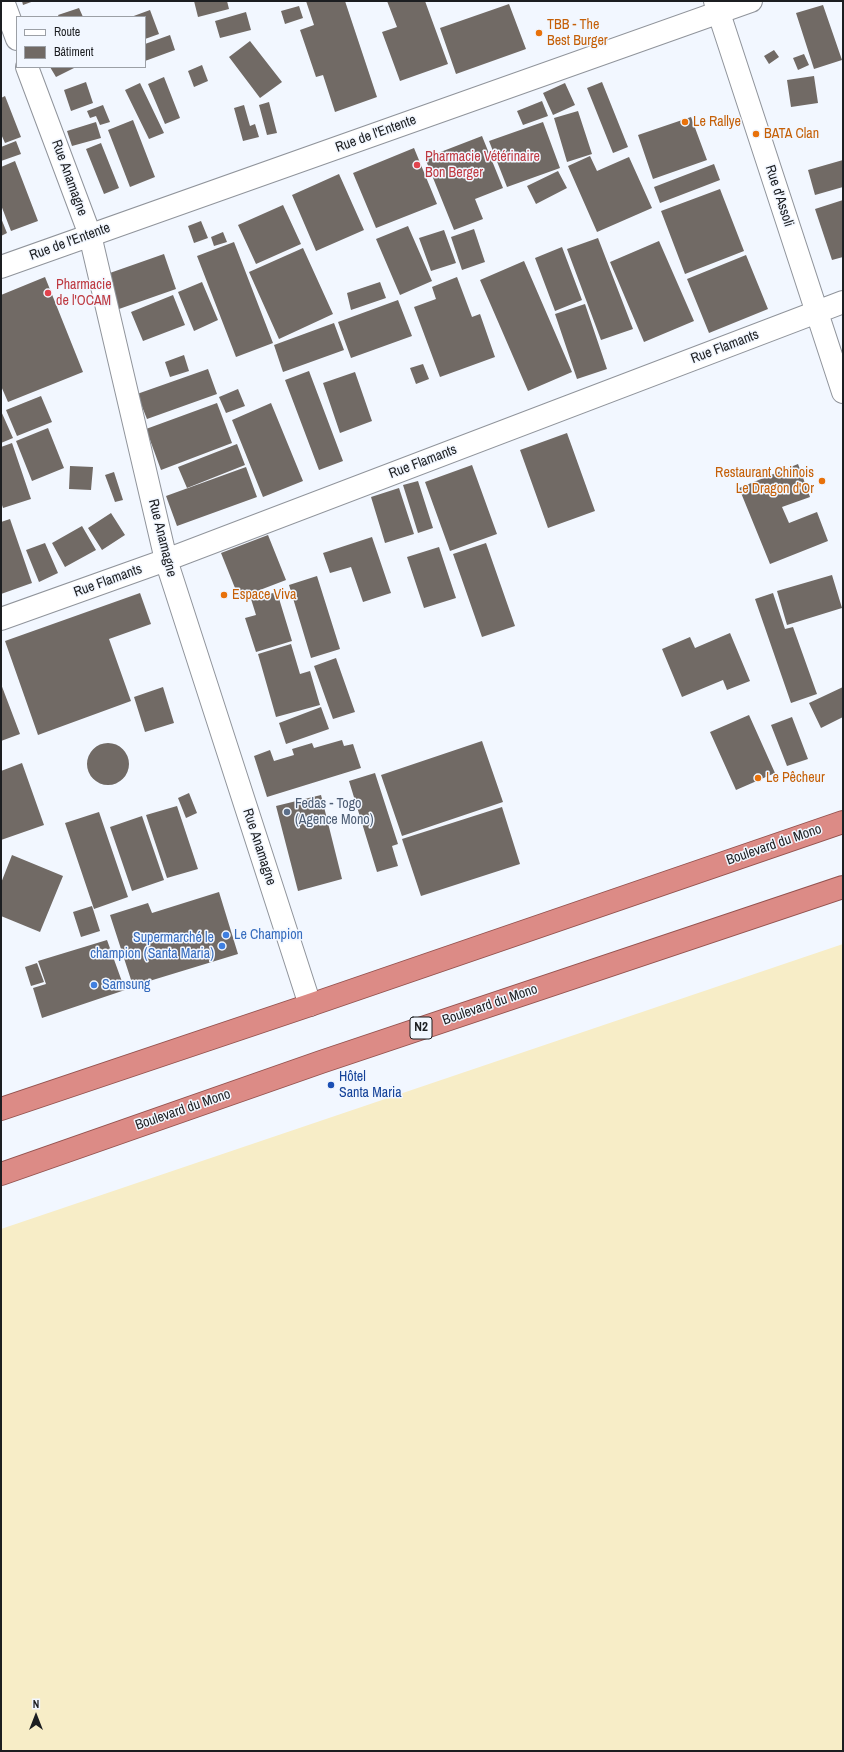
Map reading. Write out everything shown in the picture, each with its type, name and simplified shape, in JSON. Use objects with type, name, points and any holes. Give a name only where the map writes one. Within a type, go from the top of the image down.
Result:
[{"type":"highway","name":"Boulevard du Mono","points":[[1,1109],[310,1006],[843,822]]},
{"type":"highway","name":"Boulevard du Mono","points":[[1,1174],[321,1062],[843,887]]},
{"type":"street","points":[[3,1],[16,36]]},
{"type":"street","name":"Rue de l'Entente","points":[[1,267],[716,7],[751,1]]},
{"type":"street","name":"Rue d'Assoli","points":[[716,7],[843,392]]},
{"type":"street","name":"Rue Anamagne","points":[[27,68],[90,235],[166,560],[310,1006]]},
{"type":"street","name":"Rue Flamants","points":[[1,619],[166,560],[843,302]]},
{"type":"sand","points":[[843,944],[843,1751],[1,1751],[1,1229]]},
{"type":"building","points":[[22,1],[34,1],[23,5]]},
{"type":"building","points":[[194,1],[227,1],[229,9],[198,17]]},
{"type":"building","points":[[306,1],[345,1],[377,97],[335,112],[323,75],[316,77],[300,30],[314,25]]},
{"type":"building","points":[[387,1],[425,1],[448,64],[400,81],[382,32],[397,27]]},
{"type":"building","points":[[509,4],[526,49],[456,74],[440,28]]},
{"type":"building","points":[[823,5],[842,60],[814,69],[796,13]]},
{"type":"building","points":[[299,6],[303,18],[285,24],[281,11]]},
{"type":"building","points":[[79,8],[83,16],[58,16]]},
{"type":"building","points":[[150,10],[159,34],[146,39],[146,16],[134,16]]},
{"type":"building","points":[[246,12],[251,30],[220,38],[215,21]]},
{"type":"building","points":[[170,35],[175,50],[146,61],[146,44]]},
{"type":"building","points":[[250,41],[282,82],[260,98],[229,57]]},
{"type":"building","points":[[774,50],[779,57],[769,64],[764,56]]},
{"type":"building","points":[[804,54],[809,65],[798,70],[793,58]]},
{"type":"building","points":[[202,65],[208,81],[194,87],[188,71]]},
{"type":"building","points":[[51,68],[74,68],[56,77]]},
{"type":"building","points":[[814,76],[818,103],[791,107],[787,80]]},
{"type":"building","points":[[164,77],[180,118],[165,124],[148,84]]},
{"type":"building","points":[[86,82],[93,103],[71,111],[64,90]]},
{"type":"building","points":[[602,82],[628,147],[613,153],[587,88]]},
{"type":"building","points":[[140,83],[164,133],[149,139],[125,90]]},
{"type":"building","points":[[565,83],[575,105],[553,115],[543,93]]},
{"type":"building","points":[[5,96],[21,137],[5,143],[1,134],[1,98]]},
{"type":"building","points":[[542,101],[548,116],[523,125],[517,111]]},
{"type":"building","points":[[269,102],[277,133],[267,135],[259,105]]},
{"type":"building","points":[[103,105],[110,122],[100,125],[96,116],[90,118],[87,111]]},
{"type":"building","points":[[244,105],[250,126],[255,124],[259,137],[243,141],[234,108]]},
{"type":"building","points":[[578,111],[592,154],[567,162],[554,118]]},
{"type":"building","points":[[691,117],[707,160],[653,179],[638,135]]},
{"type":"building","points":[[133,120],[155,177],[130,187],[108,130]]},
{"type":"building","points":[[96,122],[101,138],[72,146],[67,131]]},
{"type":"building","points":[[543,122],[560,168],[507,187],[489,141]]},
{"type":"building","points":[[482,136],[503,188],[475,199],[483,219],[454,230],[425,158]]},
{"type":"building","points":[[16,141],[21,154],[1,161],[1,147]]},
{"type":"building","points":[[101,143],[119,188],[104,194],[86,149]]},
{"type":"building","points":[[414,148],[437,204],[376,228],[353,173]]},
{"type":"building","points":[[590,156],[597,171],[629,157],[652,208],[597,232],[568,166]]},
{"type":"building","points":[[843,160],[843,187],[815,195],[808,170]]},
{"type":"building","points":[[15,161],[38,221],[11,231],[1,205],[1,167]]},
{"type":"building","points":[[714,164],[720,180],[660,203],[654,187]]},
{"type":"building","points":[[558,171],[567,188],[536,204],[527,186]]},
{"type":"building","points":[[339,174],[364,230],[316,251],[292,195]]},
{"type":"building","points":[[720,189],[744,251],[685,274],[661,211]]},
{"type":"building","points":[[843,200],[843,257],[832,260],[815,209]]},
{"type":"building","points":[[283,205],[301,244],[256,264],[238,225]]},
{"type":"building","points":[[1,218],[7,233],[1,236]]},
{"type":"building","points":[[201,221],[208,238],[194,243],[188,226]]},
{"type":"building","points":[[408,226],[432,281],[400,295],[376,239]]},
{"type":"building","points":[[474,229],[485,262],[462,270],[451,237]]},
{"type":"building","points":[[444,230],[456,263],[431,271],[419,238]]},
{"type":"building","points":[[223,232],[227,242],[214,246],[211,237]]},
{"type":"building","points":[[598,238],[633,329],[601,340],[567,249]]},
{"type":"building","points":[[659,241],[694,321],[644,342],[610,262]]},
{"type":"building","points":[[234,242],[273,343],[236,357],[197,256]]},
{"type":"building","points":[[562,247],[582,300],[555,311],[535,258]]},
{"type":"building","points":[[303,248],[333,314],[279,339],[249,272]]},
{"type":"building","points":[[164,254],[176,289],[119,309],[107,274]]},
{"type":"building","points":[[746,255],[768,309],[709,333],[687,279]]},
{"type":"building","points":[[524,261],[572,372],[528,391],[480,280]]},
{"type":"building","points":[[45,277],[83,372],[8,402],[1,386],[1,295]]},
{"type":"building","points":[[457,277],[472,317],[480,314],[495,357],[440,377],[414,307],[436,299],[432,287]]},
{"type":"building","points":[[202,282],[218,320],[194,331],[178,292]]},
{"type":"building","points":[[380,282],[386,298],[351,310],[347,293]]},
{"type":"building","points":[[173,295],[185,325],[143,341],[131,312]]},
{"type":"building","points":[[398,300],[412,336],[351,358],[338,322]]},
{"type":"building","points":[[585,304],[607,369],[577,379],[555,314]]},
{"type":"building","points":[[334,323],[344,350],[283,372],[274,345]]},
{"type":"building","points":[[184,355],[189,371],[170,377],[165,362]]},
{"type":"building","points":[[423,364],[429,379],[416,384],[410,368]]},
{"type":"building","points":[[208,369],[217,394],[147,419],[137,394]]},
{"type":"building","points":[[309,371],[343,461],[319,470],[285,380]]},
{"type":"building","points":[[355,372],[372,421],[340,433],[323,383]]},
{"type":"building","points":[[238,389],[245,406],[226,413],[219,397]]},
{"type":"building","points":[[41,396],[52,422],[17,436],[6,410]]},
{"type":"building","points":[[217,403],[232,443],[161,470],[146,429]]},
{"type":"building","points":[[271,403],[303,481],[263,497],[232,420]]},
{"type":"building","points":[[1,411],[13,438],[1,443]]},
{"type":"building","points":[[48,428],[64,468],[32,481],[16,441]]},
{"type":"building","points":[[567,433],[595,511],[548,528],[520,450]]},
{"type":"building","points":[[12,443],[31,499],[3,508],[1,502],[1,447]]},
{"type":"building","points":[[237,444],[245,465],[187,488],[178,467]]},
{"type":"building","points":[[798,464],[810,497],[782,507],[789,523],[817,512],[828,541],[770,564],[739,488]]},
{"type":"building","points":[[472,465],[497,534],[450,551],[425,482]]},
{"type":"building","points":[[70,466],[93,467],[91,490],[69,489]]},
{"type":"building","points":[[246,467],[257,497],[177,526],[166,496]]},
{"type":"building","points":[[114,472],[123,500],[115,502],[105,475]]},
{"type":"building","points":[[418,481],[433,528],[418,533],[403,485]]},
{"type":"building","points":[[399,488],[414,534],[385,543],[371,497]]},
{"type":"building","points":[[111,513],[125,535],[102,550],[88,528]]},
{"type":"building","points":[[10,519],[32,583],[1,594],[1,522]]},
{"type":"building","points":[[82,526],[96,550],[65,567],[52,543]]},
{"type":"building","points":[[268,535],[286,580],[239,598],[221,553]]},
{"type":"building","points":[[372,537],[391,593],[363,602],[351,567],[330,573],[323,553]]},
{"type":"building","points":[[45,543],[58,573],[39,582],[26,550]]},
{"type":"building","points":[[486,543],[515,626],[482,637],[453,554]]},
{"type":"building","points":[[439,547],[456,598],[424,608],[407,557]]},
{"type":"building","points":[[832,575],[842,608],[787,625],[777,591]]},
{"type":"building","points":[[317,576],[340,649],[311,658],[289,585]]},
{"type":"building","points":[[277,592],[292,641],[256,652],[245,618],[256,615],[251,599]]},
{"type":"building","points":[[140,593],[151,624],[109,639],[131,701],[38,735],[5,641]]},
{"type":"building","points":[[773,593],[785,629],[793,627],[817,694],[791,703],[755,599]]},
{"type":"building","points":[[730,633],[750,681],[727,690],[723,680],[682,697],[662,649],[690,637],[695,648]]},
{"type":"building","points":[[291,644],[300,674],[310,671],[320,705],[276,717],[258,654]]},
{"type":"building","points":[[336,658],[355,712],[333,719],[314,666]]},
{"type":"building","points":[[1,684],[20,734],[1,741]]},
{"type":"building","points":[[163,687],[174,723],[145,732],[134,697]]},
{"type":"building","points":[[843,687],[843,717],[821,728],[809,703]]},
{"type":"building","points":[[321,707],[329,729],[286,744],[279,723]]},
{"type":"building","points":[[749,715],[775,773],[736,790],[710,732]]},
{"type":"building","points":[[792,717],[808,759],[787,766],[771,725]]},
{"type":"building","points":[[342,740],[344,746],[353,744],[361,768],[267,797],[254,756],[270,750],[274,761],[294,755],[292,749],[312,743],[314,748]]},
{"type":"building","points":[[482,741],[503,802],[402,836],[381,775]]},
{"type":"building","points":[[104,743],[112,743],[123,749],[129,760],[129,768],[123,779],[112,785],[104,785],[93,779],[87,768],[87,760],[93,749]]},
{"type":"building","points":[[22,763],[44,825],[1,840],[1,771]]},
{"type":"building","points":[[375,773],[398,844],[392,846],[398,866],[377,872],[349,781]]},
{"type":"building","points":[[189,793],[197,813],[186,818],[178,798]]},
{"type":"building","points":[[321,795],[342,879],[298,891],[276,806]]},
{"type":"building","points":[[177,806],[198,869],[167,878],[146,815]]},
{"type":"building","points":[[502,807],[520,864],[421,896],[402,839]]},
{"type":"building","points":[[99,812],[128,897],[94,909],[65,823]]},
{"type":"building","points":[[142,816],[164,880],[132,891],[110,827]]},
{"type":"building","points":[[12,855],[63,876],[40,932],[1,916],[1,883]]},
{"type":"building","points":[[219,892],[238,954],[133,986],[110,915],[148,903],[152,913]]},
{"type":"building","points":[[92,906],[100,931],[81,937],[73,912]]},
{"type":"building","points":[[107,940],[125,990],[42,1018],[33,988],[46,984],[38,961]]},
{"type":"building","points":[[37,963],[44,982],[31,986],[25,967]]},
{"type":"place","name":"TBB - The Best Burger","points":[[539,33]]},
{"type":"place","name":"Le Rallye","points":[[685,122]]},
{"type":"place","name":"BATA Clan","points":[[756,134]]},
{"type":"place","name":"Pharmacie Vétérinaire Bon Berger","points":[[417,165]]},
{"type":"place","name":"Pharmacie de l'OCAM","points":[[48,293]]},
{"type":"place","name":"Restaurant Chinois Le Dragon d'Or","points":[[822,481]]},
{"type":"place","name":"Espace Viva","points":[[224,595]]},
{"type":"place","name":"Le Pêcheur","points":[[758,778]]},
{"type":"place","name":"Fedas - Togo (Agence Mono)","points":[[287,812]]},
{"type":"place","name":"Le Champion","points":[[226,935]]},
{"type":"place","name":"Supermarché le champion (Santa Maria)","points":[[222,946]]},
{"type":"place","name":"Samsung","points":[[94,985]]},
{"type":"place","name":"Hôtel Santa Maria","points":[[331,1085]]}]
